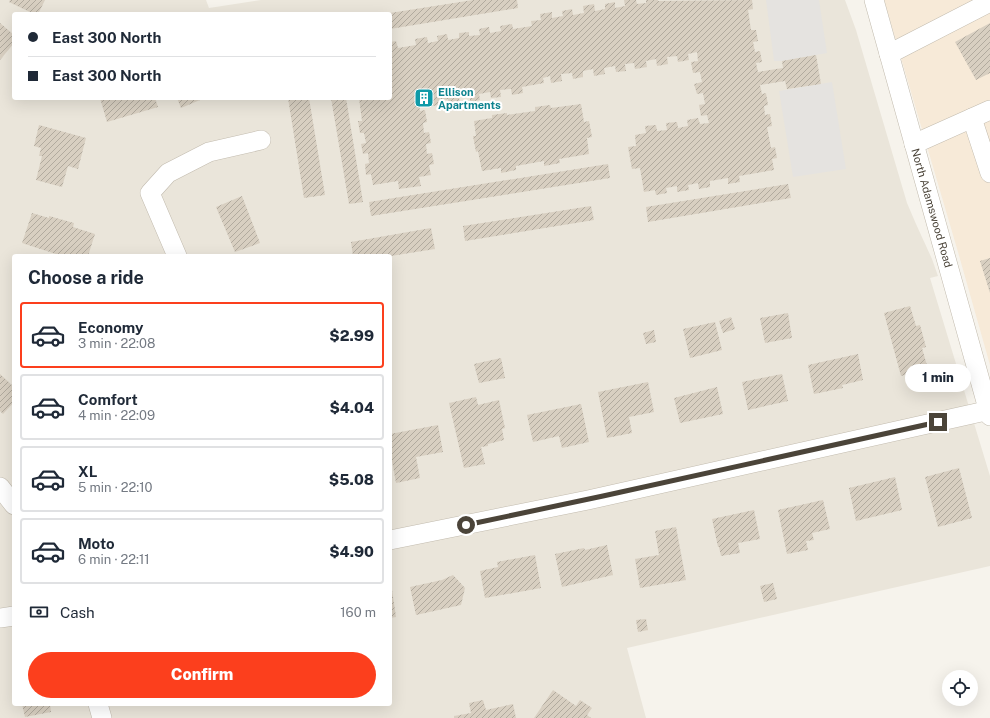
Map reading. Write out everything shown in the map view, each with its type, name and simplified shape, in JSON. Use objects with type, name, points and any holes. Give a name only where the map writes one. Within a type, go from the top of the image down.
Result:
[{"type":"street","name":"North Adamswood Road","points":[[874,0],[990,412]]},
{"type":"street","points":[[889,54],[990,2]]},
{"type":"street","points":[[914,144],[990,110]]},
{"type":"street","points":[[972,118],[990,173]]},
{"type":"street","points":[[176,254],[150,193],[168,173],[209,152],[261,140]]},
{"type":"street","points":[[392,540],[588,500],[990,412]]},
{"type":"street","points":[[0,487],[12,502]]},
{"type":"street","points":[[0,618],[12,616]]},
{"type":"street","points":[[99,706],[102,718]]},
{"type":"shaded area","points":[[0,0],[206,0],[209,8],[261,0],[845,0],[856,30],[907,203],[938,276],[930,278],[990,476],[990,566],[627,648],[646,718],[0,718]]},
{"type":"shaded area","points":[[766,0],[819,0],[827,53],[774,61]]},
{"type":"shaded area","points":[[884,0],[990,0],[990,365],[958,252]]},
{"type":"shaded area","points":[[832,82],[846,169],[793,177],[779,91]]},
{"type":"building","points":[[10,0],[45,0],[39,12],[30,12],[9,2]]},
{"type":"building","points":[[473,0],[517,0],[518,8],[392,29],[392,13]]},
{"type":"building","name":"Ellison Apartments","points":[[624,0],[636,0],[637,4],[646,3],[646,0],[752,0],[753,9],[748,10],[751,30],[756,30],[758,41],[753,42],[755,52],[760,51],[762,62],[756,63],[758,72],[783,68],[782,61],[816,55],[821,84],[787,89],[785,81],[760,85],[762,94],[766,93],[768,105],[764,106],[765,115],[770,114],[772,126],[767,127],[771,148],[775,147],[777,158],[772,159],[774,170],[739,176],[740,182],[728,184],[728,178],[710,181],[710,187],[699,189],[698,183],[688,185],[689,190],[677,192],[677,186],[666,188],[667,193],[656,195],[655,190],[644,192],[640,168],[632,169],[628,147],[636,146],[635,135],[646,133],[645,126],[656,125],[657,131],[667,130],[666,123],[677,122],[678,128],[688,126],[687,120],[698,118],[700,124],[709,123],[707,115],[701,116],[699,105],[705,104],[703,93],[697,94],[694,84],[702,82],[700,72],[693,73],[691,62],[698,61],[697,52],[688,54],[689,60],[678,62],[677,56],[667,57],[668,64],[657,66],[656,59],[646,61],[647,67],[635,69],[634,63],[625,64],[626,71],[616,72],[615,66],[604,68],[605,74],[594,76],[593,69],[583,71],[583,77],[573,79],[572,73],[561,74],[562,81],[551,83],[550,76],[543,78],[544,83],[522,87],[523,93],[512,95],[511,89],[500,90],[501,97],[491,98],[490,92],[479,94],[480,100],[470,102],[470,96],[459,97],[460,104],[449,105],[448,99],[438,101],[439,105],[427,107],[426,102],[419,104],[420,111],[425,110],[427,122],[423,123],[424,133],[429,132],[431,143],[426,144],[427,154],[432,153],[434,164],[429,165],[431,175],[419,177],[421,186],[399,189],[398,181],[373,185],[371,174],[366,175],[365,164],[369,163],[368,153],[363,154],[361,144],[366,143],[364,133],[360,133],[358,121],[362,121],[359,100],[392,100],[392,42],[396,41],[398,48],[416,45],[415,39],[427,37],[428,43],[438,41],[437,36],[447,34],[448,40],[459,38],[459,33],[469,32],[469,36],[480,35],[479,29],[489,27],[490,33],[501,31],[500,26],[512,24],[513,29],[532,26],[531,21],[541,20],[540,14],[552,12],[552,18],[563,16],[562,11],[572,9],[573,15],[584,13],[583,6],[594,4],[595,11],[605,9],[605,4],[615,2],[615,8],[625,6]]},
{"type":"building","points":[[0,23],[12,33],[12,45],[0,60]]},
{"type":"building","points":[[990,23],[990,73],[976,80],[955,42]]},
{"type":"building","points":[[101,100],[156,100],[158,107],[107,122]]},
{"type":"building","points":[[178,100],[200,100],[181,108]]},
{"type":"building","points":[[288,100],[309,100],[325,195],[304,198]]},
{"type":"building","points":[[331,100],[346,100],[363,202],[349,204]]},
{"type":"building","points":[[581,104],[584,122],[589,121],[592,137],[587,138],[589,154],[559,159],[560,163],[544,166],[544,161],[516,166],[516,170],[501,173],[501,168],[482,171],[473,136],[476,136],[474,121],[492,118],[492,115],[507,113],[507,115],[535,111],[535,107],[550,105],[551,108]]},
{"type":"building","points":[[39,125],[86,138],[78,169],[68,166],[62,187],[36,180],[42,156],[39,156],[41,148],[34,146]]},
{"type":"building","points":[[608,164],[610,178],[371,216],[369,202]]},
{"type":"building","points":[[788,184],[791,198],[648,222],[646,207]]},
{"type":"building","points":[[242,196],[260,243],[235,252],[216,207]]},
{"type":"building","points":[[591,206],[594,220],[465,241],[463,226]]},
{"type":"building","points":[[32,213],[74,223],[73,227],[95,234],[89,254],[56,254],[22,243]]},
{"type":"building","points":[[431,228],[435,249],[392,256],[392,254],[353,254],[351,242]]},
{"type":"building","points":[[990,258],[990,293],[980,261]]},
{"type":"building","points":[[910,306],[916,326],[920,325],[926,347],[922,348],[928,369],[901,376],[884,313]]},
{"type":"building","points":[[788,313],[792,338],[765,343],[760,318]]},
{"type":"building","points":[[731,317],[735,329],[723,333],[719,321]]},
{"type":"building","points":[[715,322],[722,350],[690,358],[683,329]]},
{"type":"building","points":[[654,330],[656,342],[646,344],[643,333]]},
{"type":"building","points":[[858,354],[863,380],[842,385],[843,388],[814,394],[808,365]]},
{"type":"building","points":[[501,358],[505,378],[479,383],[474,364]]},
{"type":"building","points":[[0,374],[12,385],[12,404],[3,414],[0,411]]},
{"type":"building","points":[[782,374],[788,401],[748,410],[742,382]]},
{"type":"building","points":[[648,382],[654,412],[629,417],[632,433],[607,438],[598,392]]},
{"type":"building","points":[[717,387],[723,414],[680,423],[674,398]]},
{"type":"building","points":[[476,397],[478,405],[499,400],[505,428],[502,429],[504,440],[481,447],[485,464],[464,468],[449,403]]},
{"type":"building","points":[[581,404],[589,442],[562,448],[559,436],[533,442],[527,415]]},
{"type":"building","points":[[438,425],[443,452],[416,457],[420,478],[396,483],[392,461],[392,434]]},
{"type":"building","points":[[959,468],[972,518],[938,527],[925,477]]},
{"type":"building","points":[[895,477],[902,510],[856,521],[849,488]]},
{"type":"building","points":[[823,500],[830,529],[812,533],[814,540],[806,541],[808,550],[787,554],[778,510]]},
{"type":"building","points":[[754,510],[760,539],[738,543],[740,553],[721,556],[712,519]]},
{"type":"building","points":[[676,527],[686,580],[640,588],[635,559],[659,555],[655,531]]},
{"type":"building","points":[[607,545],[613,575],[562,587],[555,554]]},
{"type":"building","points":[[535,555],[541,588],[485,598],[480,571],[498,567],[497,562]]},
{"type":"building","points":[[453,575],[465,588],[461,605],[416,615],[410,587],[442,580]]},
{"type":"building","points":[[773,583],[777,599],[764,602],[760,586]]},
{"type":"building","points":[[392,590],[396,617],[392,618]]},
{"type":"building","points":[[646,619],[648,630],[638,632],[636,620]]},
{"type":"building","points":[[553,690],[576,706],[580,700],[592,708],[587,715],[591,718],[534,718]]},
{"type":"building","points":[[483,700],[486,710],[513,704],[516,718],[454,718],[454,716],[471,713],[469,703]]},
{"type":"building","points":[[22,706],[50,706],[51,712],[25,717]]},
{"type":"place","name":"Ellison Apartments","points":[[424,98]]},
{"type":"route","points":[[466,525],[938,422]]}]
